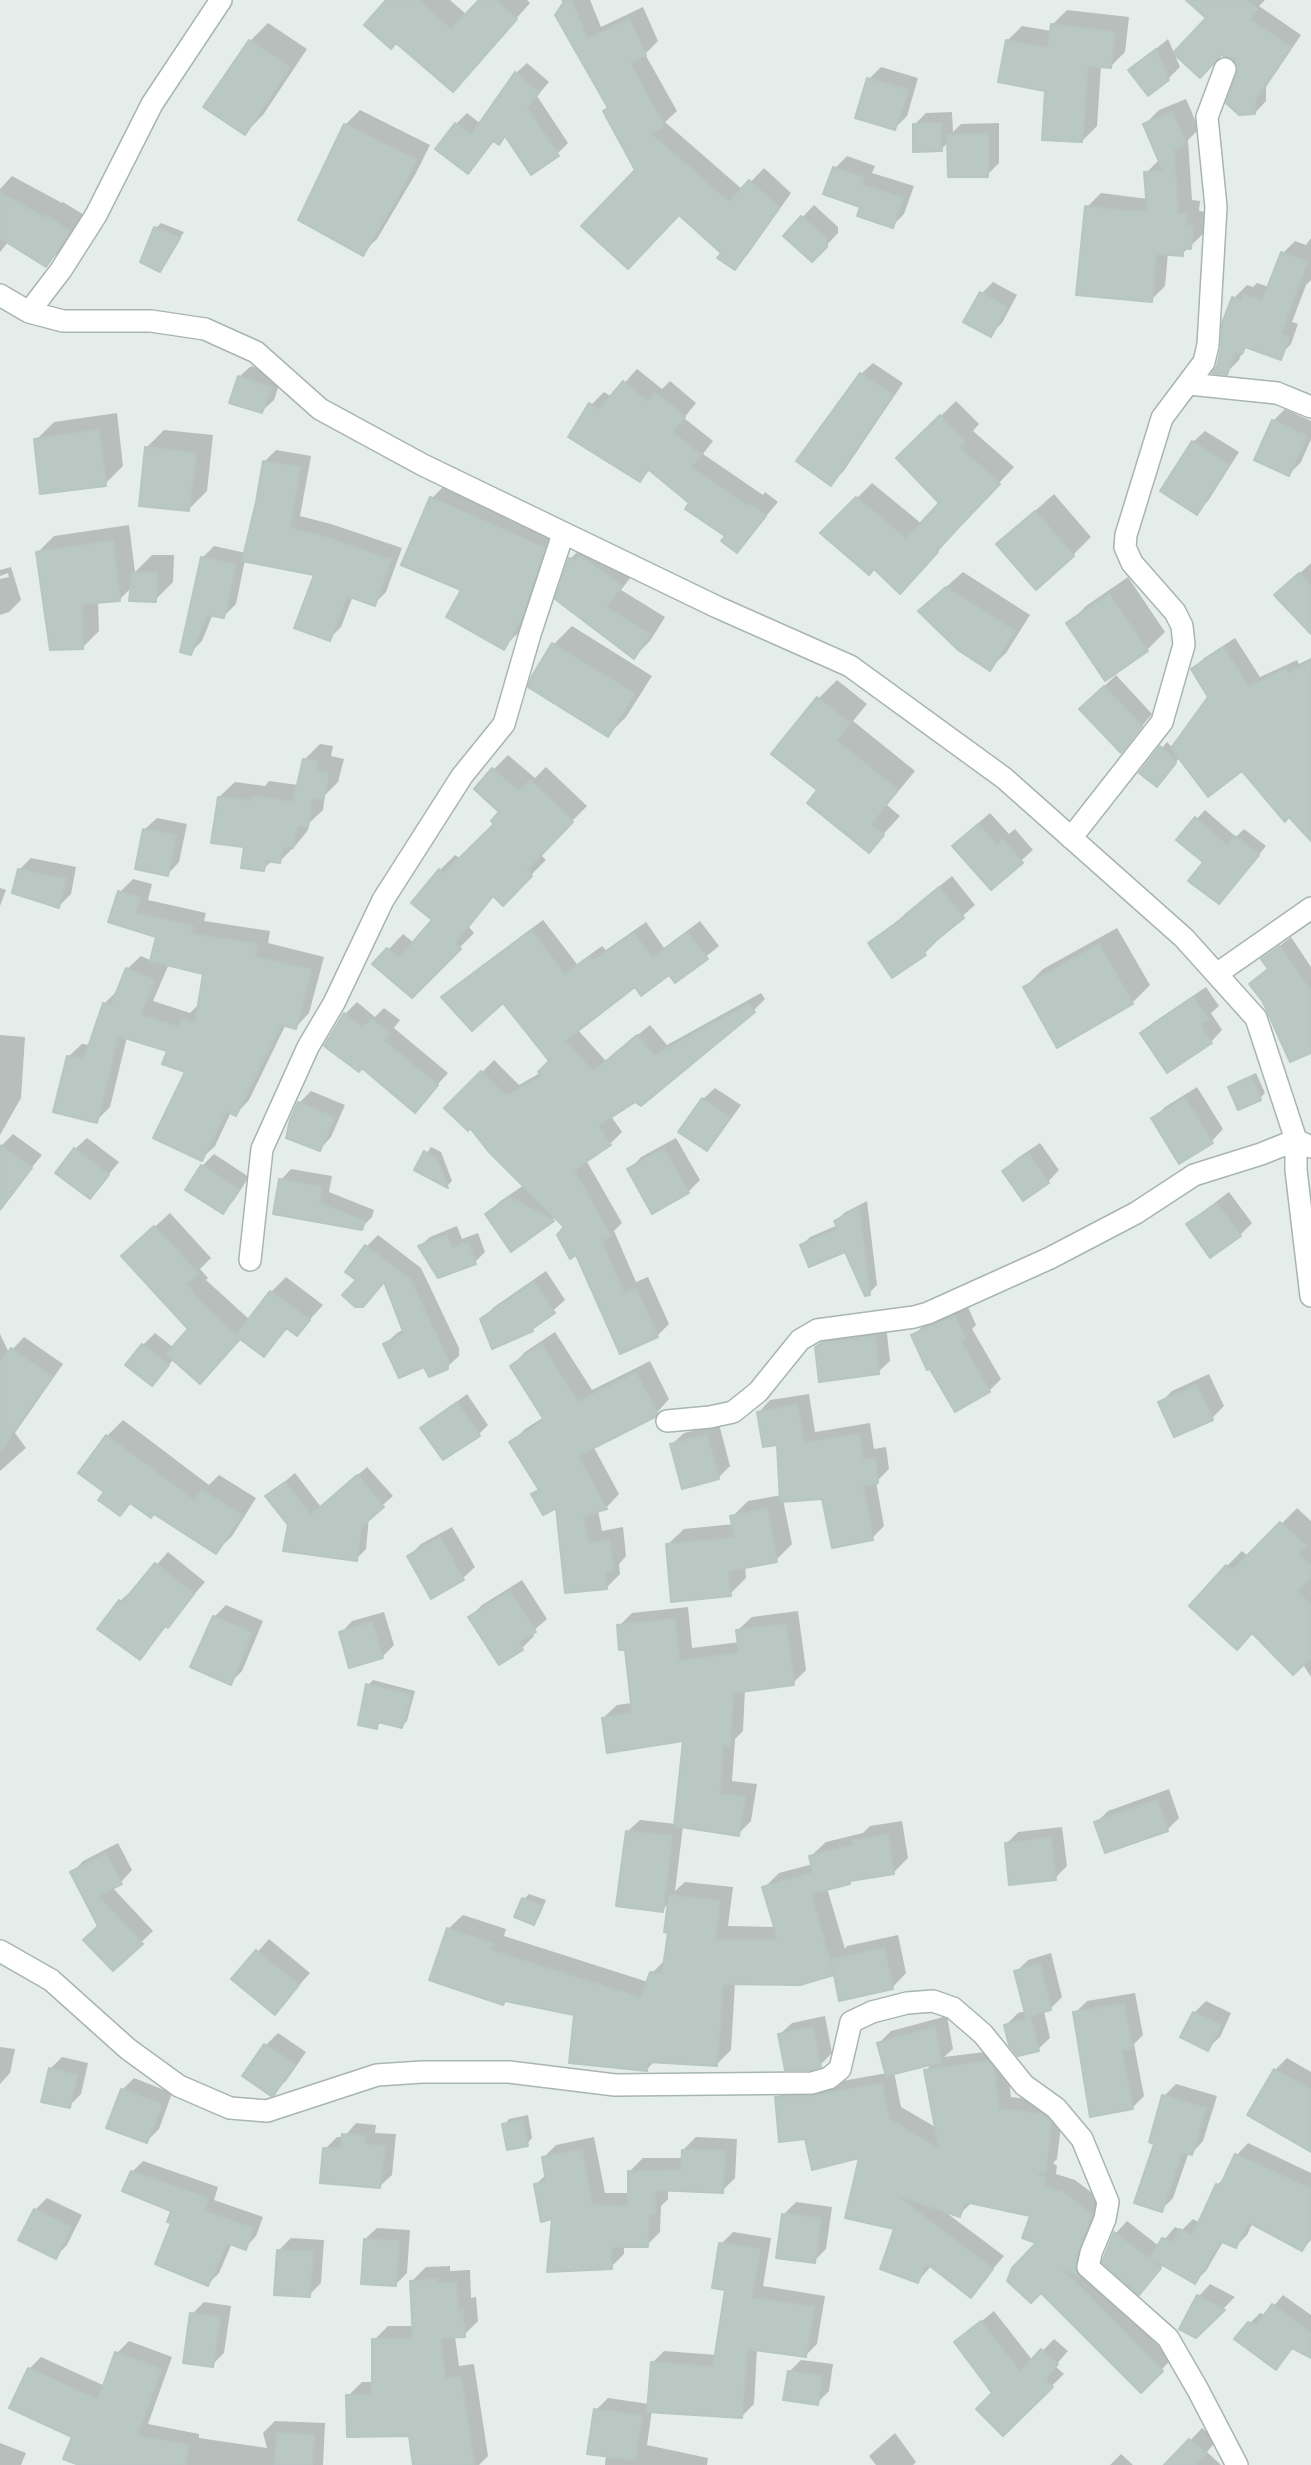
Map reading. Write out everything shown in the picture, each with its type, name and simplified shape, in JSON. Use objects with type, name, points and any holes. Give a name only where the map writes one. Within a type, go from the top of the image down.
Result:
[{"type":"street","points":[[29,312],[61,270],[96,215],[152,104],[221,0]]},
{"type":"street","points":[[1071,838],[1162,722],[1184,645],[1182,626],[1175,612],[1132,563],[1125,547],[1125,535],[1156,431],[1162,418],[1204,362],[1208,345],[1216,207],[1207,117],[1225,69]]},
{"type":"street","points":[[0,295],[29,312],[63,321],[151,321],[205,329],[256,352],[320,409],[423,465],[717,607],[850,666],[1004,778],[1184,938],[1218,972],[1256,1018],[1304,1143],[1296,1170],[1311,1296]]},
{"type":"street","points":[[1189,384],[1277,393],[1311,407]]},
{"type":"street","points":[[250,1260],[262,1149],[308,1047],[334,1003],[383,900],[462,776],[504,724],[563,534]]},
{"type":"street","points":[[1218,972],[1311,908]]},
{"type":"street","points":[[667,1420],[710,1417],[733,1412],[758,1392],[800,1340],[817,1330],[928,1313],[1050,1258],[1136,1213],[1194,1175],[1304,1143]]},
{"type":"street","points":[[0,1951],[51,1980],[128,2049],[179,2085],[230,2108],[267,2111],[377,2075],[422,2072],[509,2072],[615,2085],[812,2083],[829,2078],[840,2069],[851,2022],[872,2012],[907,2003],[933,2001],[953,2008],[983,2034],[1024,2085],[1056,2108],[1082,2139],[1108,2202],[1105,2219],[1088,2267],[1167,2338],[1237,2465]]},
{"type":"building","points":[[386,0],[418,0],[451,29],[479,0],[496,0],[517,19],[453,92],[396,43],[391,49],[364,25]]},
{"type":"building","points":[[565,0],[571,0],[588,39],[629,19],[646,55],[630,63],[664,126],[650,133],[729,202],[749,180],[779,208],[735,270],[717,258],[721,253],[679,215],[628,269],[581,226],[635,170],[603,111],[608,108],[555,15]]},
{"type":"building","points":[[1186,0],[1246,0],[1257,10],[1249,19],[1291,47],[1255,100],[1255,114],[1239,115],[1226,103],[1237,73],[1235,60],[1223,56],[1223,53],[1200,78],[1173,53],[1206,18]]},
{"type":"building","points":[[1051,24],[1115,32],[1111,68],[1088,66],[1082,142],[1042,140],[1045,91],[998,82],[1006,40],[1048,48]]},
{"type":"building","points":[[249,40],[290,67],[245,135],[203,107]]},
{"type":"building","points":[[1156,49],[1169,80],[1148,96],[1128,70]]},
{"type":"building","points":[[515,72],[539,93],[527,108],[559,156],[531,175],[505,136],[499,145],[493,141],[468,174],[435,149],[455,123],[471,135]]},
{"type":"building","points":[[867,78],[908,90],[895,130],[855,118]]},
{"type":"building","points":[[1172,112],[1186,144],[1174,149],[1178,214],[1187,214],[1186,225],[1193,226],[1191,249],[1183,248],[1183,256],[1156,254],[1152,302],[1076,295],[1085,206],[1147,211],[1144,172],[1163,171],[1143,124]]},
{"type":"building","points":[[941,123],[942,151],[913,152],[913,124]]},
{"type":"building","points":[[344,124],[416,160],[363,256],[298,220]]},
{"type":"building","points":[[988,134],[988,177],[948,177],[947,135]]},
{"type":"building","points":[[833,167],[864,178],[862,185],[903,198],[893,228],[857,216],[860,207],[823,194]]},
{"type":"building","points":[[0,193],[46,218],[47,216],[70,231],[46,267],[0,238]]},
{"type":"building","points":[[801,216],[827,239],[827,247],[812,262],[783,236]]},
{"type":"building","points":[[154,227],[180,238],[160,272],[140,262]]},
{"type":"building","points":[[1281,252],[1307,262],[1281,334],[1289,338],[1281,360],[1245,347],[1242,354],[1235,352],[1227,375],[1212,373],[1217,366],[1221,348],[1222,323],[1232,297],[1241,300],[1243,294],[1262,301]]},
{"type":"building","points":[[980,292],[1007,307],[991,337],[963,322]]},
{"type":"building","points":[[860,373],[893,395],[831,486],[796,461]]},
{"type":"building","points":[[238,376],[271,388],[262,413],[229,403]]},
{"type":"building","points":[[623,381],[648,402],[656,393],[685,417],[672,432],[701,455],[691,467],[766,516],[737,553],[721,541],[725,536],[685,509],[689,503],[648,469],[640,482],[568,437],[589,403],[599,410]]},
{"type":"building","points":[[940,415],[965,441],[959,447],[1000,484],[937,550],[900,594],[874,569],[869,575],[820,533],[856,497],[906,539],[939,503],[896,458]]},
{"type":"building","points":[[1272,420],[1307,436],[1289,476],[1254,460]]},
{"type":"building","points":[[99,430],[106,486],[40,494],[34,439]]},
{"type":"building","points":[[1192,441],[1229,465],[1197,515],[1160,491]]},
{"type":"building","points":[[145,447],[196,453],[189,511],[139,506]]},
{"type":"building","points":[[263,461],[300,467],[290,528],[391,560],[375,606],[347,596],[330,641],[294,628],[314,575],[242,561]]},
{"type":"building","points":[[430,497],[545,548],[521,619],[504,650],[446,617],[461,590],[401,565]]},
{"type":"building","points":[[1035,511],[1074,556],[1036,590],[996,544]]},
{"type":"building","points":[[113,541],[120,601],[82,604],[83,649],[50,650],[36,552]]},
{"type":"building","points":[[580,556],[622,586],[606,607],[650,634],[634,659],[555,599],[569,558],[576,561]]},
{"type":"building","points":[[201,557],[236,564],[224,618],[207,615],[191,655],[180,652]]},
{"type":"building","points":[[132,573],[157,573],[156,602],[129,601]]},
{"type":"building","points":[[1299,573],[1311,586],[1311,634],[1274,595]]},
{"type":"building","points":[[946,587],[1015,631],[990,671],[958,650],[918,611]]},
{"type":"building","points":[[1109,594],[1148,651],[1105,681],[1066,623]]},
{"type":"building","points":[[552,643],[635,694],[608,737],[528,687]]},
{"type":"building","points":[[1223,647],[1249,687],[1286,669],[1288,674],[1311,661],[1311,841],[1289,817],[1285,822],[1242,771],[1208,797],[1171,748],[1208,697],[1191,669]]},
{"type":"building","points":[[1104,686],[1142,726],[1121,753],[1079,709]]},
{"type":"building","points":[[817,697],[850,723],[836,740],[898,790],[871,824],[884,835],[869,853],[807,803],[817,790],[771,754]]},
{"type":"building","points":[[1160,746],[1176,763],[1157,787],[1139,773]]},
{"type":"building","points":[[303,759],[318,761],[317,771],[329,774],[323,800],[312,797],[308,827],[297,826],[293,848],[283,847],[280,863],[266,861],[264,871],[241,868],[244,847],[211,843],[218,797],[251,801],[252,796],[293,802]]},
{"type":"building","points":[[492,768],[519,792],[530,780],[573,822],[527,870],[532,876],[503,906],[493,896],[455,943],[461,949],[412,998],[372,964],[387,948],[399,958],[432,920],[411,903],[439,869],[444,873],[494,824],[491,821],[499,812],[474,789]]},
{"type":"building","points":[[1195,817],[1227,845],[1235,836],[1259,855],[1219,904],[1188,881],[1203,862],[1176,840]]},
{"type":"building","points":[[978,824],[997,845],[1003,840],[1023,863],[991,890],[952,846]]},
{"type":"building","points":[[143,829],[176,835],[168,876],[135,869]]},
{"type":"building","points":[[18,869],[66,879],[59,908],[12,893]]},
{"type":"building","points":[[939,887],[964,918],[923,951],[926,955],[892,978],[868,943],[906,916]]},
{"type":"building","points":[[118,891],[140,898],[135,913],[193,926],[191,934],[257,944],[255,957],[311,970],[296,1029],[281,1025],[236,1116],[226,1111],[202,1161],[153,1138],[185,1072],[162,1064],[167,1051],[118,1036],[97,1123],[53,1112],[67,1056],[84,1059],[103,1003],[111,1005],[126,968],[155,980],[140,1015],[179,1027],[182,1019],[195,1023],[203,974],[150,961],[156,937],[108,922]]},
{"type":"building","points":[[531,930],[565,975],[590,956],[593,961],[634,933],[652,958],[687,932],[708,959],[675,983],[669,975],[641,996],[635,987],[565,1041],[593,1072],[637,1035],[654,1056],[749,1004],[755,1012],[641,1106],[635,1102],[598,1126],[611,1145],[574,1170],[611,1236],[601,1241],[624,1293],[636,1288],[658,1337],[620,1354],[576,1255],[570,1259],[557,1235],[564,1227],[488,1151],[470,1128],[468,1131],[444,1108],[481,1071],[506,1096],[541,1076],[538,1072],[549,1061],[503,1003],[472,1031],[441,997]]},
{"type":"building","points":[[1099,944],[1133,1004],[1057,1048],[1023,987]]},
{"type":"building","points":[[1280,946],[1311,992],[1311,1053],[1290,1062],[1263,1002],[1249,984],[1268,969],[1261,959]]},
{"type":"building","points":[[1193,997],[1208,1019],[1200,1025],[1212,1043],[1167,1073],[1140,1033]]},
{"type":"building","points":[[344,1013],[363,1028],[371,1019],[389,1033],[383,1040],[438,1085],[415,1113],[362,1068],[359,1072],[324,1046]]},
{"type":"building","points":[[1251,1077],[1261,1100],[1238,1110],[1228,1087]]},
{"type":"building","points":[[702,1098],[730,1118],[707,1151],[678,1132]]},
{"type":"building","points":[[1185,1098],[1213,1143],[1179,1164],[1151,1118]]},
{"type":"building","points":[[298,1102],[334,1117],[320,1151],[286,1138]]},
{"type":"building","points":[[0,1145],[32,1168],[0,1210]]},
{"type":"building","points":[[74,1148],[109,1175],[90,1199],[55,1173]]},
{"type":"building","points":[[664,1149],[689,1193],[652,1214],[627,1169]]},
{"type":"building","points":[[424,1151],[436,1158],[448,1188],[414,1170]]},
{"type":"building","points":[[1028,1153],[1049,1183],[1023,1201],[1002,1171]]},
{"type":"building","points":[[201,1165],[239,1189],[223,1214],[185,1190]]},
{"type":"building","points":[[279,1179],[322,1187],[319,1203],[365,1221],[362,1230],[273,1214]]},
{"type":"building","points":[[509,1197],[554,1221],[511,1252],[485,1214]]},
{"type":"building","points":[[1217,1203],[1241,1236],[1210,1258],[1186,1224]]},
{"type":"building","points":[[859,1207],[870,1295],[865,1296],[845,1252],[809,1267],[800,1245],[838,1229],[834,1221]]},
{"type":"building","points":[[154,1226],[198,1273],[186,1284],[195,1294],[193,1295],[236,1335],[270,1291],[310,1320],[297,1336],[286,1328],[264,1357],[240,1339],[200,1384],[166,1354],[188,1329],[121,1256]]},
{"type":"building","points":[[447,1235],[452,1248],[468,1242],[476,1264],[438,1278],[418,1246]]},
{"type":"building","points":[[365,1245],[410,1279],[448,1360],[448,1369],[429,1377],[424,1367],[399,1378],[383,1344],[404,1334],[384,1282],[363,1307],[355,1307],[342,1295],[356,1280],[345,1272]]},
{"type":"building","points":[[534,1282],[555,1313],[532,1329],[533,1331],[492,1349],[480,1319]]},
{"type":"building","points":[[955,1316],[965,1338],[960,1340],[990,1392],[955,1412],[930,1369],[927,1370],[911,1335]]},
{"type":"building","points":[[875,1336],[879,1374],[819,1382],[815,1347],[821,1343]]},
{"type":"building","points":[[142,1344],[169,1365],[152,1386],[125,1365]]},
{"type":"building","points":[[541,1344],[578,1402],[636,1373],[657,1413],[655,1417],[578,1456],[607,1509],[583,1516],[589,1544],[610,1540],[613,1571],[605,1572],[607,1589],[565,1593],[556,1508],[543,1515],[531,1494],[539,1490],[509,1442],[544,1420],[510,1366]]},
{"type":"building","points":[[11,1348],[52,1377],[0,1451],[0,1363]]},
{"type":"building","points":[[1197,1385],[1213,1420],[1174,1437],[1158,1402]]},
{"type":"building","points":[[457,1402],[480,1436],[443,1460],[420,1428]]},
{"type":"building","points":[[797,1405],[804,1443],[859,1434],[863,1460],[875,1458],[878,1483],[863,1486],[873,1540],[832,1548],[822,1499],[780,1502],[777,1445],[763,1447],[757,1412]]},
{"type":"building","points":[[106,1435],[195,1501],[202,1490],[242,1515],[216,1554],[154,1514],[151,1518],[130,1503],[120,1516],[98,1500],[104,1492],[78,1473]]},
{"type":"building","points":[[707,1435],[719,1479],[682,1489],[670,1444]]},
{"type":"building","points":[[357,1475],[384,1507],[361,1527],[357,1561],[283,1551],[288,1525],[265,1496],[285,1482],[311,1515]]},
{"type":"building","points":[[767,1509],[777,1562],[728,1571],[731,1596],[671,1602],[666,1544],[735,1538],[730,1516]]},
{"type":"building","points":[[1280,1522],[1306,1546],[1298,1554],[1311,1566],[1311,1577],[1297,1591],[1311,1605],[1311,1658],[1293,1675],[1252,1633],[1237,1650],[1189,1606],[1226,1565],[1232,1571]]},
{"type":"building","points":[[440,1537],[464,1580],[431,1599],[407,1556]]},
{"type":"building","points":[[155,1563],[194,1594],[168,1628],[165,1626],[140,1660],[97,1629],[119,1600],[122,1603]]},
{"type":"building","points":[[510,1591],[536,1632],[519,1642],[523,1650],[499,1665],[468,1617]]},
{"type":"building","points":[[213,1616],[252,1633],[231,1685],[190,1667]]},
{"type":"building","points":[[675,1619],[679,1661],[739,1653],[736,1630],[786,1624],[794,1685],[733,1693],[730,1746],[723,1745],[720,1794],[745,1797],[739,1836],[674,1826],[683,1741],[607,1753],[602,1718],[632,1713],[625,1650],[619,1650],[617,1625]]},
{"type":"building","points":[[372,1622],[383,1658],[349,1668],[339,1632]]},
{"type":"building","points":[[366,1684],[411,1696],[402,1728],[378,1722],[377,1729],[358,1725]]},
{"type":"building","points":[[1157,1800],[1168,1831],[1105,1853],[1094,1822]]},
{"type":"building","points":[[626,1831],[672,1836],[663,1912],[616,1906]]},
{"type":"building","points":[[888,1835],[894,1874],[850,1881],[850,1884],[811,1894],[833,1972],[831,1960],[884,1948],[893,1989],[839,2001],[834,1975],[800,1985],[723,1984],[717,2066],[648,2062],[647,2071],[569,2063],[574,2015],[505,2001],[503,2005],[429,1980],[447,1928],[493,1944],[490,1950],[641,1998],[650,1972],[662,1974],[668,1933],[664,1932],[669,1895],[720,1901],[715,1940],[778,1940],[762,1887],[813,1873],[809,1856],[854,1845],[853,1840]]},
{"type":"building","points":[[1051,1838],[1056,1880],[1009,1885],[1005,1843]]},
{"type":"building","points":[[106,1854],[122,1884],[98,1896],[143,1944],[113,1971],[83,1940],[98,1926],[70,1872]]},
{"type":"building","points":[[522,1898],[542,1906],[534,1925],[514,1917]]},
{"type":"building","points":[[256,1950],[299,1985],[275,2015],[231,1979]]},
{"type":"building","points":[[1040,1964],[1051,2010],[1026,2017],[1014,1971]]},
{"type":"building","points":[[1124,2004],[1132,2048],[1122,2050],[1133,2109],[1090,2117],[1073,2012]]},
{"type":"building","points":[[1193,2012],[1221,2025],[1208,2051],[1180,2037]]},
{"type":"building","points":[[1031,2018],[1039,2051],[1018,2056],[1009,2045],[1004,2025]]},
{"type":"building","points":[[813,2027],[821,2067],[785,2070],[778,2034]]},
{"type":"building","points":[[935,2027],[942,2062],[886,2076],[877,2043]]},
{"type":"building","points":[[264,2044],[295,2064],[271,2096],[242,2076]]},
{"type":"building","points":[[988,2061],[994,2068],[999,2109],[1041,2114],[1051,2122],[1046,2173],[1032,2169],[1045,2179],[1044,2186],[1063,2192],[1092,2215],[1075,2264],[1079,2277],[1059,2266],[1163,2371],[1141,2393],[1041,2293],[1031,2303],[1007,2281],[1012,2268],[1036,2243],[1022,2238],[1030,2216],[965,2202],[960,2217],[896,2195],[993,2269],[971,2298],[926,2263],[918,2283],[880,2269],[894,2229],[845,2218],[859,2158],[812,2170],[805,2139],[779,2142],[775,2097],[812,2096],[882,2083],[889,2119],[939,2149],[924,2070]]},
{"type":"building","points":[[49,2068],[77,2075],[70,2108],[41,2102]]},
{"type":"building","points":[[1274,2069],[1311,2090],[1311,2152],[1247,2115]]},
{"type":"building","points":[[121,2089],[162,2104],[147,2143],[106,2128]]},
{"type":"building","points":[[1162,2095],[1206,2108],[1192,2155],[1182,2152],[1162,2212],[1134,2203],[1154,2144],[1149,2142]]},
{"type":"building","points":[[523,2120],[528,2146],[507,2150],[502,2124]]},
{"type":"building","points":[[342,2134],[365,2136],[364,2144],[385,2146],[380,2188],[320,2183],[323,2148],[341,2149]]},
{"type":"building","points":[[582,2149],[592,2205],[628,2206],[628,2171],[681,2170],[682,2150],[725,2151],[723,2193],[655,2190],[655,2214],[649,2214],[648,2247],[611,2247],[612,2269],[547,2272],[552,2219],[541,2222],[534,2184],[546,2182],[542,2157]]},
{"type":"building","points":[[1235,2154],[1311,2189],[1311,2236],[1302,2251],[1248,2222],[1236,2248],[1220,2241],[1195,2284],[1150,2258],[1162,2238],[1173,2242],[1180,2229],[1192,2236],[1216,2184],[1220,2186]]},
{"type":"building","points":[[131,2171],[208,2198],[204,2211],[253,2228],[246,2250],[227,2243],[208,2286],[155,2264],[171,2223],[167,2222],[171,2211],[122,2191]]},
{"type":"building","points":[[34,2209],[71,2227],[56,2259],[18,2240]]},
{"type":"building","points":[[782,2214],[821,2218],[815,2263],[776,2258]]},
{"type":"building","points":[[1114,2232],[1161,2268],[1139,2295],[1102,2262]]},
{"type":"building","points":[[364,2239],[399,2241],[396,2286],[361,2284]]},
{"type":"building","points":[[719,2243],[760,2249],[752,2298],[814,2307],[806,2357],[747,2349],[742,2418],[647,2412],[651,2362],[713,2367],[725,2290],[712,2288]]},
{"type":"building","points":[[277,2250],[313,2251],[310,2297],[274,2295]]},
{"type":"building","points":[[437,2279],[437,2284],[456,2283],[458,2311],[463,2310],[465,2337],[440,2338],[445,2379],[461,2376],[474,2465],[413,2465],[409,2436],[347,2437],[346,2395],[372,2395],[372,2339],[413,2339],[410,2281]]},
{"type":"building","points":[[1197,2295],[1225,2310],[1196,2338],[1179,2329]]},
{"type":"building","points":[[1272,2304],[1311,2333],[1311,2358],[1292,2348],[1276,2370],[1234,2339],[1248,2322],[1256,2326]]},
{"type":"building","points":[[190,2313],[220,2317],[213,2367],[183,2363]]},
{"type":"building","points":[[981,2321],[1020,2372],[1041,2349],[1058,2364],[1045,2379],[1053,2387],[1003,2436],[976,2409],[992,2393],[954,2342]]},
{"type":"building","points":[[115,2352],[161,2369],[137,2436],[189,2445],[185,2465],[79,2465],[63,2459],[72,2437],[9,2408],[28,2368],[98,2400]]},
{"type":"building","points":[[788,2371],[822,2376],[818,2405],[783,2400]]},
{"type":"building","points":[[594,2409],[642,2416],[635,2460],[587,2454]]},
{"type":"building","points":[[277,2433],[314,2435],[312,2465],[275,2465]]},
{"type":"building","points":[[1189,2439],[1206,2453],[1196,2465],[1164,2465]]}]
